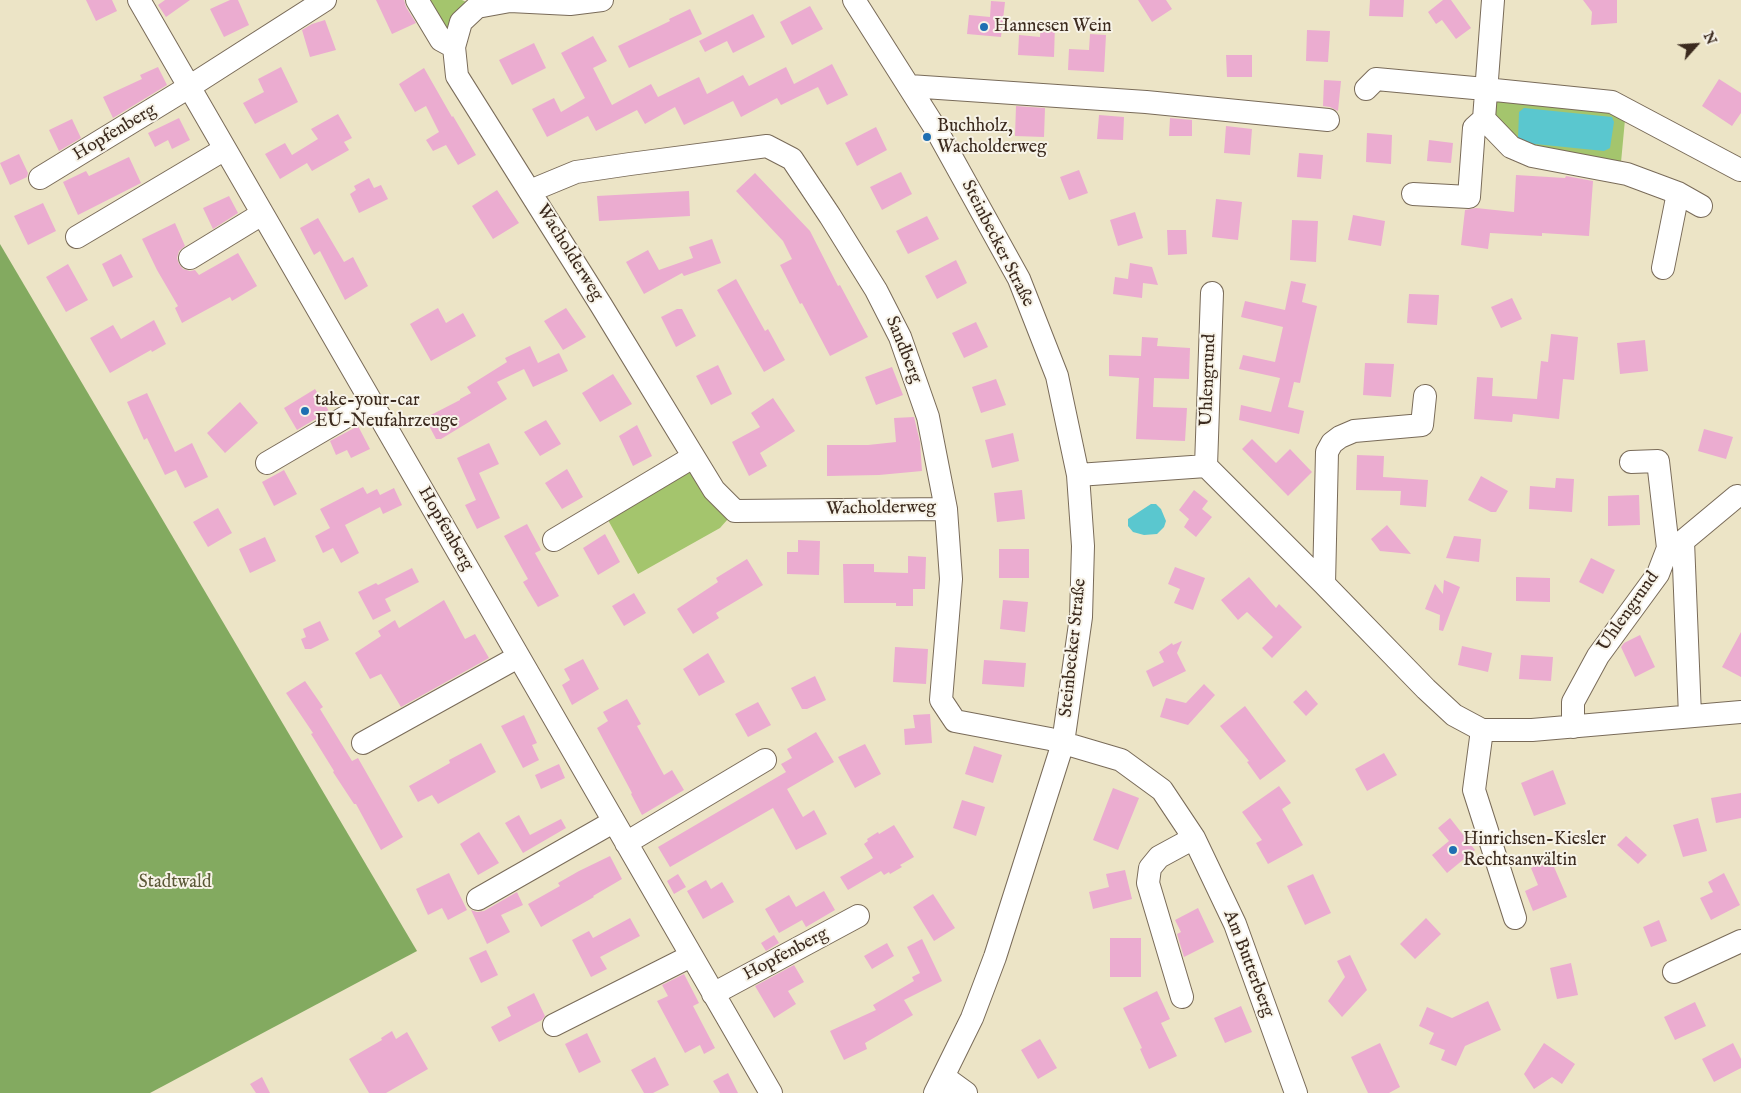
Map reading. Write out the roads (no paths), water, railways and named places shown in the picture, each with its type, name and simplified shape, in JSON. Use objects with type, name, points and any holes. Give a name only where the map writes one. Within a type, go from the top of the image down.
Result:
[{"type":"street","name":"Hopfenberg","points":[[138,0],[771,1093]]},
{"type":"street","name":"Hopfenberg","points":[[40,178],[189,87],[325,0]]},
{"type":"street","points":[[417,0],[441,40],[454,47]]},
{"type":"street","name":"Wacholderweg","points":[[602,0],[570,4],[510,1],[477,6],[461,22],[454,47],[457,76],[714,490],[735,511],[946,509]]},
{"type":"street","name":"Steinbecker Straße","points":[[854,0],[937,131],[1019,279],[1057,376],[1078,475],[1084,546],[1081,617],[1063,743],[995,957],[972,1018],[940,1085],[966,1093]]},
{"type":"street","points":[[1493,0],[1484,119],[1511,147],[1532,156],[1627,174],[1678,193],[1701,206]]},
{"type":"street","points":[[1366,89],[1376,79],[1612,102],[1740,170]]},
{"type":"street","points":[[909,86],[1146,102],[1328,120]]},
{"type":"street","points":[[1413,194],[1469,197],[1474,128],[1484,119]]},
{"type":"street","name":"Sandberg","points":[[530,191],[576,172],[767,146],[792,159],[876,290],[900,337],[928,417],[946,509],[951,579],[941,700],[955,721],[1063,743]]},
{"type":"street","points":[[77,237],[225,149]]},
{"type":"street","points":[[1663,268],[1678,193]]},
{"type":"street","points":[[190,258],[262,214]]},
{"type":"street","name":"Uhlengrund","points":[[1206,466],[1212,294]]},
{"type":"street","points":[[1324,584],[1327,452],[1332,443],[1354,431],[1422,425],[1424,396]]},
{"type":"street","points":[[267,462],[371,402]]},
{"type":"street","points":[[554,540],[693,457]]},
{"type":"street","name":"Uhlengrund","points":[[1573,727],[1573,702],[1598,656],[1658,574],[1668,548],[1658,461],[1631,462]]},
{"type":"street","points":[[1078,475],[1206,466],[1426,689],[1454,715],[1482,730],[1532,730],[1741,712]]},
{"type":"street","name":"Uhlengrund","points":[[1690,716],[1683,541],[1737,496]]},
{"type":"street","points":[[364,743],[518,657]]},
{"type":"street","points":[[1482,730],[1474,790],[1515,918]]},
{"type":"street","name":"Am Butterberg","points":[[1063,743],[1121,760],[1162,790],[1194,838],[1236,924],[1296,1093]]},
{"type":"street","points":[[626,843],[765,760]]},
{"type":"street","points":[[478,899],[614,822]]},
{"type":"street","points":[[1182,997],[1148,883],[1150,868],[1160,857],[1194,838]]},
{"type":"street","name":"Hopfenberg","points":[[713,994],[858,916]]},
{"type":"street","points":[[1674,972],[1741,940]]},
{"type":"street","points":[[554,1025],[691,956]]},
{"type":"water","points":[[1524,108],[1612,117],[1614,122],[1610,148],[1604,151],[1525,143],[1518,139],[1519,112]]},
{"type":"water","points":[[1151,504],[1156,504],[1161,509],[1166,521],[1164,527],[1157,534],[1144,535],[1133,532],[1128,526],[1128,519]]},
{"type":"place","name":"Hannesen Wein","points":[[984,27]]},
{"type":"place","name":"Buchholz, Wacholderweg","points":[[927,137]]},
{"type":"place","name":"take-your-car EU-Neufahrzeuge","points":[[305,411]]},
{"type":"place","name":"Hinrichsen-Kiesler Rechtsanwältin","points":[[1453,850]]},
{"type":"park label","name":"Stadtwald","points":[[175,883]]}]
